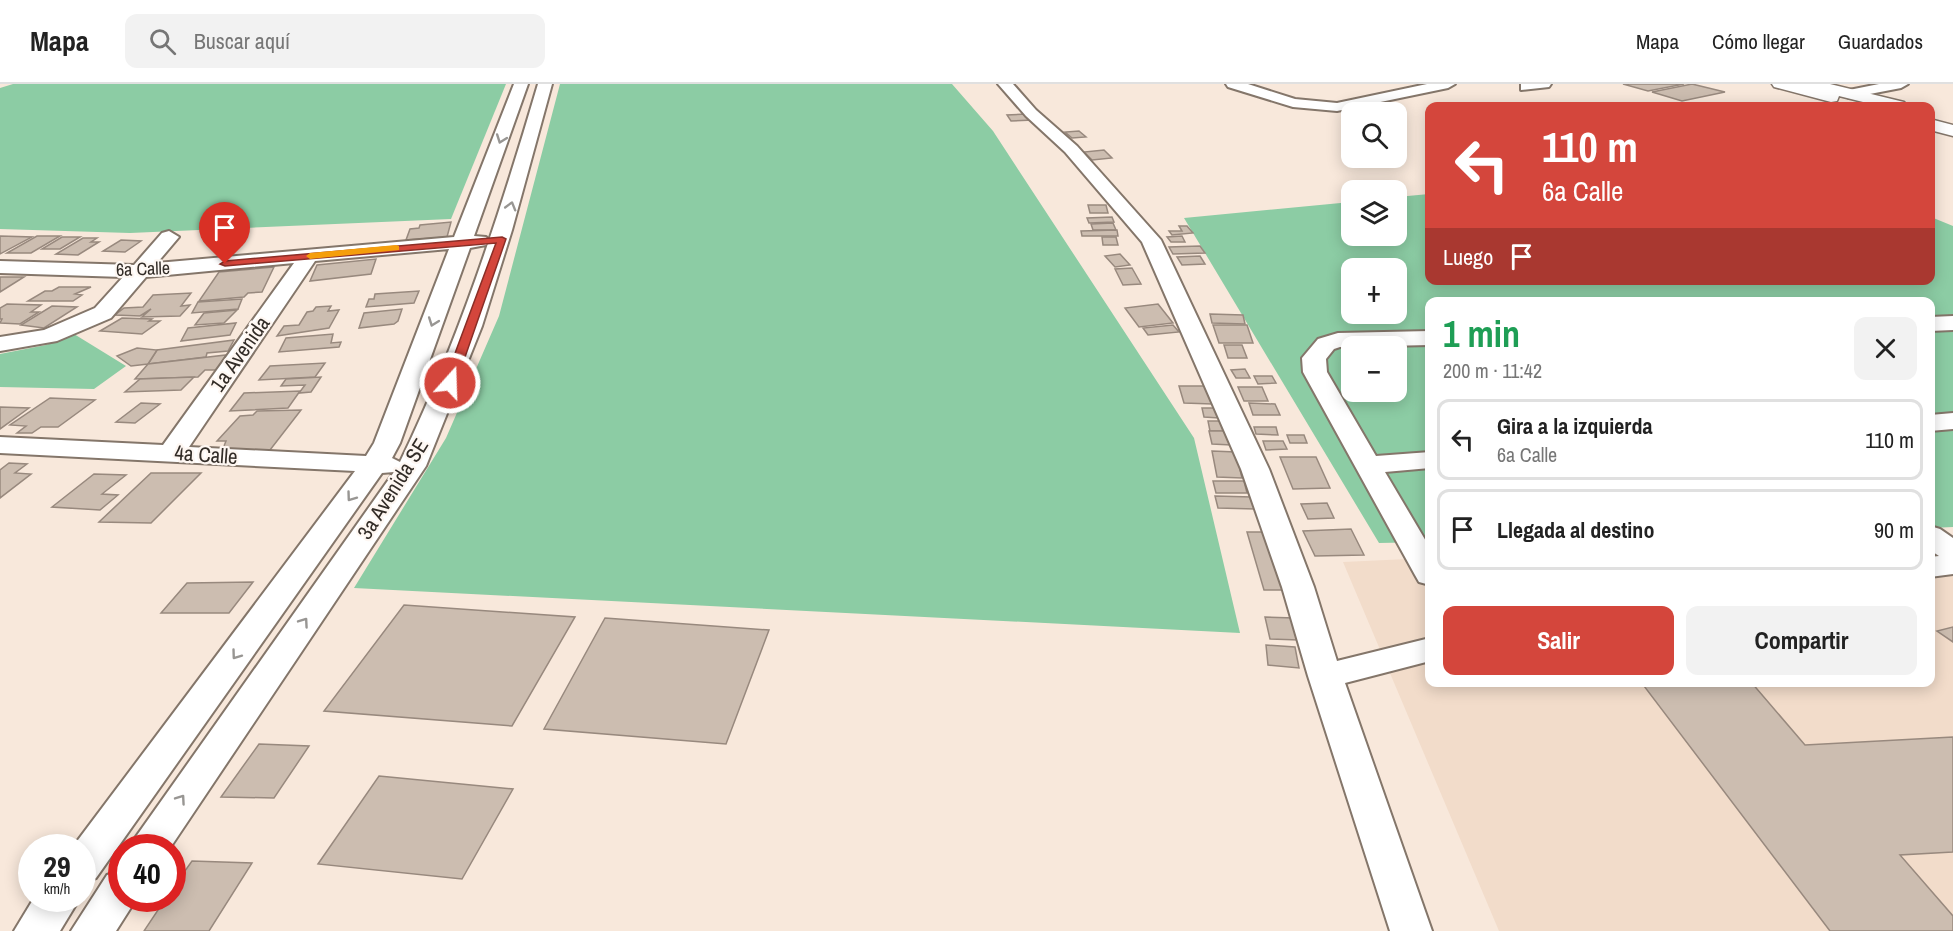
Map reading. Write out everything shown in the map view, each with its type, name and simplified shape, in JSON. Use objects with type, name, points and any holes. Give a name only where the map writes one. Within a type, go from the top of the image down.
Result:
[{"type":"highway","points":[[1780,84],[1851,102]]},
{"type":"highway","points":[[1810,84],[1882,102]]},
{"type":"highway","points":[[1935,117],[1953,122]]},
{"type":"highway","points":[[1935,126],[1953,131]]},
{"type":"street","points":[[96,847],[374,465],[400,414],[521,84]]},
{"type":"street","name":"3a Avenida SE","points":[[158,834],[412,466],[443,403],[502,239],[545,84]]},
{"type":"street","points":[[1005,84],[1031,113],[1071,149],[1151,240],[1255,469],[1298,587],[1324,676],[1411,931]]},
{"type":"street","points":[[1233,84],[1293,103],[1337,107],[1448,84]]},
{"type":"street","points":[[1526,87],[1544,84]]},
{"type":"street","points":[[1849,94],[1901,84]]},
{"type":"street","points":[[0,344],[49,336],[103,313],[168,237]]},
{"type":"street","name":"6a Calle","points":[[0,267],[140,271],[502,239]]},
{"type":"street","name":"1a Avenida","points":[[171,453],[309,256]]},
{"type":"street","points":[[1935,324],[1953,323]]},
{"type":"street","points":[[1425,338],[1338,340],[1317,352],[1314,358],[1315,372],[1425,566]]},
{"type":"street","points":[[1935,423],[1953,421]]},
{"type":"street","name":"4a Calle","points":[[0,445],[412,466]]},
{"type":"street","points":[[1367,465],[1425,460]]},
{"type":"street","points":[[1935,539],[1953,552]]},
{"type":"street","points":[[1935,566],[1953,564]]},
{"type":"street","points":[[1324,676],[1425,650]]},
{"type":"street","points":[[92,931],[108,908]]},
{"type":"street","points":[[35,931],[49,912]]},
{"type":"shaded area","points":[[1953,536],[1953,931],[1499,931],[1343,562],[1425,558],[1425,687],[1935,687],[1935,537]]},
{"type":"green space","points":[[13,84],[506,84],[451,219],[130,233],[0,229],[0,88]]},
{"type":"green space","points":[[560,84],[952,84],[993,131],[1194,438],[1240,633],[354,588],[446,438],[499,316]]},
{"type":"green space","points":[[1425,194],[1425,285],[1935,285],[1935,219],[1953,226],[1953,527],[1935,528],[1935,297],[1425,297],[1425,542],[1379,543],[1184,218],[1341,203],[1341,246],[1407,246],[1407,196]]},
{"type":"green space","points":[[74,334],[126,366],[94,389],[0,387],[0,354],[46,345]]},
{"type":"building","points":[[1623,84],[1684,84],[1648,91]]},
{"type":"building","points":[[1692,84],[1725,92],[1682,101],[1652,92]]},
{"type":"building","points":[[1027,114],[1032,120],[1011,121],[1007,115]]},
{"type":"building","points":[[1079,131],[1086,137],[1072,138],[1065,132]]},
{"type":"building","points":[[1104,150],[1112,158],[1092,160],[1084,152]]},
{"type":"building","points":[[1088,205],[1106,205],[1108,213],[1090,213]]},
{"type":"building","points":[[1112,217],[1114,222],[1089,223],[1087,218]]},
{"type":"building","points":[[451,222],[447,237],[406,240],[410,229],[419,228],[420,225]]},
{"type":"building","points":[[1113,223],[1116,230],[1093,230],[1091,224]]},
{"type":"building","points":[[1179,226],[1187,226],[1193,233],[1172,235],[1169,231],[1182,231]]},
{"type":"building","points":[[1117,230],[1118,236],[1082,236],[1081,231]]},
{"type":"building","points":[[0,236],[32,237],[0,254]]},
{"type":"building","points":[[37,236],[60,236],[31,253],[7,253]]},
{"type":"building","points":[[1182,236],[1185,242],[1171,242],[1167,237]]},
{"type":"building","points":[[62,237],[80,237],[60,249],[42,249]]},
{"type":"building","points":[[1102,237],[1116,237],[1118,245],[1103,245]]},
{"type":"building","points":[[83,238],[97,238],[91,242],[99,242],[78,255],[56,254]]},
{"type":"building","points":[[121,240],[141,241],[125,252],[103,251]]},
{"type":"building","points":[[1200,246],[1205,253],[1173,254],[1169,247]]},
{"type":"building","points":[[1120,254],[1130,265],[1115,267],[1105,256]]},
{"type":"building","points":[[1200,256],[1205,264],[1182,265],[1177,257]]},
{"type":"building","points":[[376,259],[371,274],[310,281],[317,265]]},
{"type":"building","points":[[274,267],[262,292],[248,293],[244,297],[199,301],[219,272]]},
{"type":"building","points":[[1132,268],[1141,284],[1123,285],[1115,269]]},
{"type":"building","points":[[0,277],[24,277],[0,292]]},
{"type":"building","points":[[59,287],[91,287],[75,294],[82,295],[73,301],[28,301],[45,291],[52,291]]},
{"type":"building","points":[[419,291],[414,303],[366,307],[369,299],[374,299],[375,294]]},
{"type":"building","points":[[191,293],[181,306],[190,305],[180,316],[142,317],[151,309],[140,316],[115,315],[124,308],[143,307],[153,295]]},
{"type":"building","points":[[242,299],[238,309],[192,313],[198,302]]},
{"type":"building","points":[[7,304],[41,305],[31,312],[39,312],[20,324],[0,323],[2,319],[0,319],[0,308]]},
{"type":"building","points":[[1158,304],[1173,323],[1139,327],[1125,308]]},
{"type":"building","points":[[52,306],[77,307],[44,328],[21,325]]},
{"type":"building","points":[[331,306],[328,311],[339,310],[329,328],[277,336],[284,326],[299,325],[307,312],[313,311],[316,307]]},
{"type":"building","points":[[402,309],[398,321],[394,324],[359,328],[364,313]]},
{"type":"building","points":[[237,310],[224,323],[195,325],[204,313]]},
{"type":"building","points":[[1210,314],[1243,315],[1245,324],[1212,323]]},
{"type":"building","points":[[122,318],[160,321],[142,334],[100,331]]},
{"type":"building","points":[[236,323],[230,335],[181,341],[188,328]]},
{"type":"building","points":[[1173,325],[1179,332],[1148,335],[1143,328]]},
{"type":"building","points":[[1213,325],[1247,325],[1253,343],[1219,343]]},
{"type":"building","points":[[333,334],[331,343],[341,342],[339,347],[279,352],[286,338]]},
{"type":"building","points":[[234,340],[228,351],[207,353],[206,357],[148,364],[157,350]]},
{"type":"building","points":[[1224,345],[1242,345],[1247,358],[1228,358]]},
{"type":"building","points":[[137,348],[157,350],[148,364],[131,366],[117,356]]},
{"type":"building","points":[[226,355],[217,370],[205,370],[198,377],[135,379],[148,364]]},
{"type":"building","points":[[325,363],[315,377],[259,380],[270,366]]},
{"type":"building","points":[[1245,369],[1250,378],[1236,378],[1231,370]]},
{"type":"building","points":[[1254,376],[1272,376],[1276,383],[1258,384]]},
{"type":"building","points":[[194,377],[181,390],[125,392],[140,379]]},
{"type":"building","points":[[321,377],[311,392],[299,393],[305,385],[281,386],[286,379]]},
{"type":"building","points":[[1179,386],[1207,386],[1212,404],[1184,403]]},
{"type":"building","points":[[1238,387],[1262,387],[1268,401],[1244,401]]},
{"type":"building","points":[[300,391],[288,408],[230,411],[244,393]]},
{"type":"building","points":[[50,398],[95,400],[58,427],[41,427],[32,433],[17,433],[26,426],[10,425]]},
{"type":"building","points":[[141,403],[160,404],[135,423],[116,422]]},
{"type":"building","points":[[1249,403],[1275,404],[1280,415],[1253,415]]},
{"type":"building","points":[[0,407],[29,408],[0,429]]},
{"type":"building","points":[[1202,408],[1217,408],[1219,418],[1204,417]]},
{"type":"building","points":[[301,410],[270,450],[229,451],[224,446],[226,441],[217,441],[240,416],[253,415],[257,411]]},
{"type":"building","points":[[1208,421],[1221,421],[1223,431],[1210,431]]},
{"type":"building","points":[[1254,427],[1276,427],[1278,435],[1256,434]]},
{"type":"building","points":[[1209,431],[1228,431],[1231,445],[1212,444]]},
{"type":"building","points":[[1287,435],[1304,435],[1307,443],[1290,443]]},
{"type":"building","points":[[1263,441],[1283,441],[1287,449],[1266,450]]},
{"type":"building","points":[[1212,451],[1236,452],[1242,478],[1217,477]]},
{"type":"building","points":[[1280,457],[1316,457],[1330,488],[1293,489]]},
{"type":"building","points":[[9,463],[27,464],[15,473],[31,474],[0,498],[0,470]]},
{"type":"building","points":[[151,473],[201,473],[151,523],[99,522]]},
{"type":"building","points":[[94,474],[126,475],[102,494],[118,495],[100,510],[52,507]]},
{"type":"building","points":[[1213,481],[1244,481],[1247,493],[1216,493]]},
{"type":"building","points":[[1215,496],[1252,497],[1255,509],[1218,508]]},
{"type":"building","points":[[1327,503],[1334,518],[1308,519],[1301,504]]},
{"type":"building","points":[[1351,529],[1364,555],[1315,556],[1303,531]]},
{"type":"building","points":[[1247,532],[1266,532],[1283,590],[1264,590]]},
{"type":"building","points":[[253,582],[229,613],[161,613],[187,583]]},
{"type":"building","points":[[404,605],[575,617],[512,726],[324,711]]},
{"type":"building","points":[[1265,617],[1294,618],[1299,640],[1270,639]]},
{"type":"building","points":[[605,618],[769,630],[726,744],[544,729]]},
{"type":"building","points":[[1953,627],[1953,642],[1937,631]]},
{"type":"building","points":[[1266,645],[1295,647],[1299,668],[1268,665]]},
{"type":"building","points":[[1645,687],[1755,687],[1805,745],[1953,737],[1953,852],[1900,855],[1953,916],[1953,931],[1830,931]]},
{"type":"building","points":[[259,744],[309,746],[274,798],[221,797]]},
{"type":"building","points":[[379,776],[513,789],[462,879],[318,864]]},
{"type":"building","points":[[192,861],[252,863],[209,931],[144,931],[157,912],[186,912],[186,869]]},
{"type":"slow traffic","points":[[310,256],[396,248]]},
{"type":"route","points":[[225,264],[502,239],[450,383]]}]
